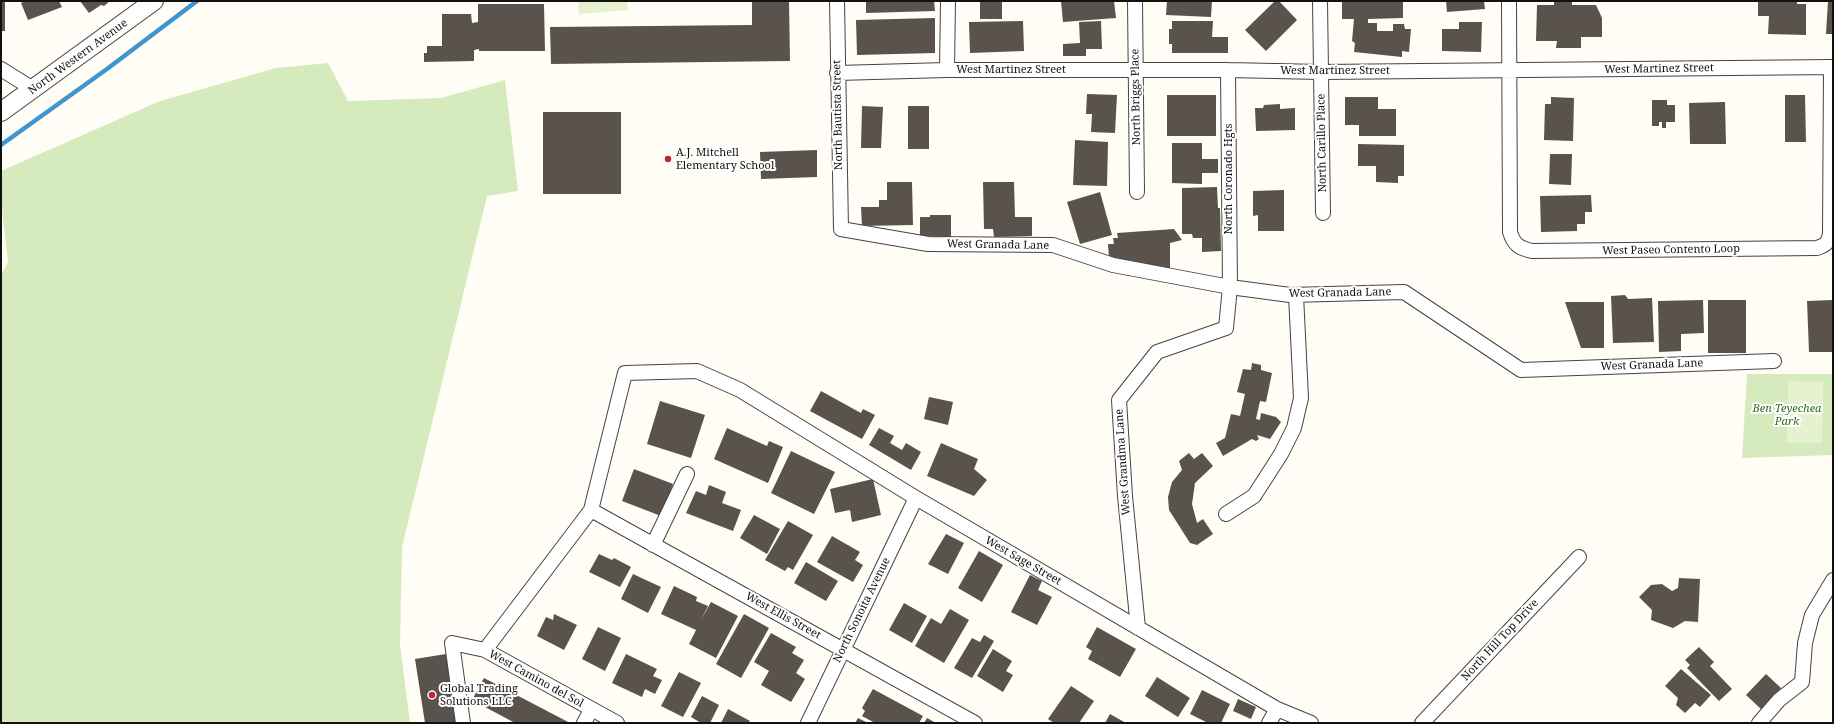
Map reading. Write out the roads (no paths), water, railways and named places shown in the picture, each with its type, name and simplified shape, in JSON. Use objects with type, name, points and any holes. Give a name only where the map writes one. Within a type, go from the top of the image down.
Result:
[{"type":"street","name":"North Western Avenue","points":[[1,112],[154,1]]},
{"type":"street","name":"North Bautista Street","points":[[837,1],[837,73],[841,229]]},
{"type":"street","points":[[947,70],[948,1]]},
{"type":"street","name":"North Briggs Place","points":[[1135,1],[1137,192]]},
{"type":"street","name":"North Carillo Place","points":[[1320,1],[1323,213]]},
{"type":"street","points":[[1509,1],[1510,70]]},
{"type":"street","name":"West Martinez Street","points":[[837,73],[947,70],[1228,70],[1321,72],[1832,67]]},
{"type":"street","name":"West Paseo Contento Loop","points":[[1510,70],[1510,232],[1513,242],[1520,249],[1532,251],[1818,248],[1824,246],[1828,242],[1830,234],[1832,67]]},
{"type":"street","points":[[1,69],[33,90]]},
{"type":"street","name":"North Coronado Hgts","points":[[1228,70],[1230,287]]},
{"type":"street","name":"West Granada Lane","points":[[841,229],[928,244],[1053,245],[1113,265],[1230,287],[1296,295],[1404,292],[1521,370],[1774,361]]},
{"type":"street","name":"West Grandma Lane","points":[[1138,628],[1125,496],[1119,400],[1157,352],[1226,328],[1230,287]]},
{"type":"street","points":[[1226,514],[1254,496],[1281,454],[1294,428],[1301,398],[1296,295]]},
{"type":"street","name":"West Sage Street","points":[[590,510],[625,373],[697,371],[740,390],[916,498],[1277,710],[1311,723]]},
{"type":"street","points":[[653,545],[687,474]]},
{"type":"street","name":"North Sonoita Avenue","points":[[808,723],[916,498]]},
{"type":"street","points":[[485,650],[590,510]]},
{"type":"street","name":"West Ellis Street","points":[[590,510],[975,723]]},
{"type":"street","name":"North Hill Top Drive","points":[[1422,723],[1579,557]]},
{"type":"street","points":[[1759,723],[1779,700],[1802,682],[1805,643],[1812,615],[1833,580]]},
{"type":"street","name":"West Camino del Sol","points":[[463,723],[452,644],[485,650],[591,710],[617,723]]},
{"type":"street","points":[[584,723],[591,710]]},
{"type":"street","points":[[1269,723],[1277,710]]},
{"type":"waterway","points":[[1,145],[107,69],[197,1]]},
{"type":"place","name":"A.J. Mitchell Elementary School","points":[[668,159]]},
{"type":"place","name":"Global Trading Solutions LLC","points":[[432,695]]},
{"type":"park label","name":"Ben Teyechea Park","points":[[1787,415]]}]
